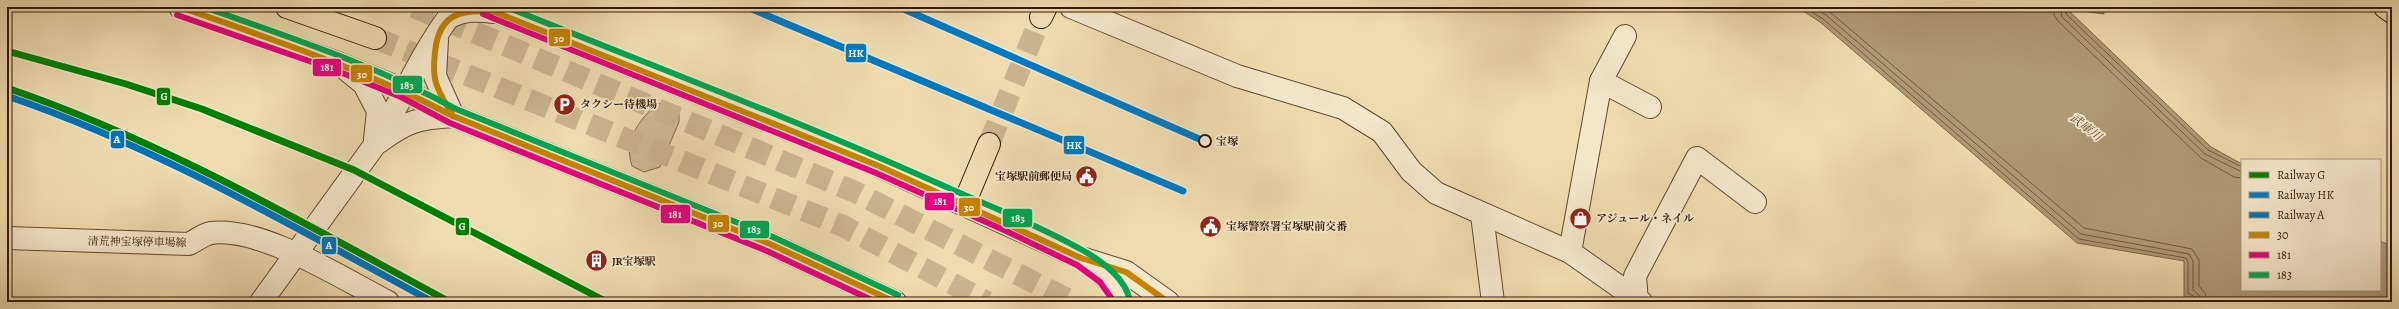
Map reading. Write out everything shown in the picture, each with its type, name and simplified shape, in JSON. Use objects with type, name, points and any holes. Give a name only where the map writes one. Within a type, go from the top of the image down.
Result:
[{"type":"main road","points":[[287,7],[376,38]]},
{"type":"main road","points":[[2385,7],[2392,12]]},
{"type":"main road","points":[[964,204],[989,144]]},
{"type":"street","points":[[180,7],[338,63],[404,90],[453,116],[770,244],[895,302]]},
{"type":"street","points":[[1071,7],[1238,76],[1343,108],[1382,132],[1411,171],[1436,193],[1482,215],[1570,252],[1639,301]]},
{"type":"street","points":[[261,302],[374,146],[390,120],[404,90],[448,18],[459,12],[491,9],[804,136],[964,204],[1081,258],[1126,272],[1168,302]]},
{"type":"street","points":[[441,28],[435,46],[435,76],[453,116]]},
{"type":"street","points":[[1570,252],[1601,81],[1625,36]]},
{"type":"street","points":[[338,63],[364,84],[378,111],[374,146]]},
{"type":"street","points":[[1601,81],[1650,107]]},
{"type":"street","points":[[374,146],[398,128],[423,118],[453,116]]},
{"type":"street","points":[[1639,301],[1635,276],[1697,158],[1755,202]]},
{"type":"street","points":[[1482,215],[1492,302]]},
{"type":"street","name":"清荒神宝塚停車場線","points":[[7,238],[189,244],[210,233],[242,234],[296,254],[388,302]]},
{"type":"street","points":[[1081,258],[1106,276],[1121,296],[1122,302]]},
{"type":"shaded area","points":[[667,103],[679,108],[679,122],[660,167],[644,172],[632,166],[630,156],[631,139],[644,117],[656,104]]},
{"type":"water","name":"武庫川","points":[[1797,7],[2103,7],[2104,14],[2067,9],[2211,147],[2241,163],[2241,291],[2381,291],[2381,241],[2392,246],[2392,302],[2197,302],[2184,297],[2184,261],[2077,243],[1820,22]]},
{"type":"tunnel","points":[[414,7],[853,191],[1073,302]]},
{"type":"tunnel","points":[[989,144],[1041,17]]},
{"type":"tunnel","points":[[375,38],[843,226],[987,302]]},
{"type":"rail line","name":"HK","points":[[747,7],[1183,191]]},
{"type":"rail line","name":"HK","points":[[899,7],[1206,142]]},
{"type":"rail line","name":"G","points":[[7,51],[126,84],[202,109],[354,170],[607,302]]},
{"type":"rail line","name":"G","points":[[7,88],[65,109],[177,158],[287,214],[450,302]]},
{"type":"rail line","name":"A","points":[[7,96],[63,116],[171,164],[277,217],[433,302]]},
{"type":"transit line","name":"30","points":[[180,7],[319,57],[387,84],[453,116],[770,244],[895,302]]},
{"type":"transit line","name":"183","points":[[204,7],[301,41],[364,66],[425,93],[456,109],[773,237],[898,295]]},
{"type":"transit line","name":"183","points":[[507,7],[829,136],[1029,223],[1066,241],[1105,265],[1124,285],[1130,301]]},
{"type":"transit line","name":"30","points":[[453,116],[439,91],[434,75],[435,52],[437,39],[441,29],[447,21],[462,13],[483,11],[495,12],[879,166],[1081,258],[1126,272],[1168,302]]},
{"type":"transit line","name":"181","points":[[483,14],[876,173],[1004,230],[1077,265],[1100,282],[1114,302]]},
{"type":"transit line","name":"181","points":[[177,15],[335,70],[401,97],[450,123],[767,251],[876,302]]},
{"type":"place","name":"タクシー待機場","points":[[565,104]]},
{"type":"place","name":"宝塚","points":[[1205,141]]},
{"type":"place","name":"宝塚駅前郵便局","points":[[1087,176]]},
{"type":"place","name":"アジュール・ネイル","points":[[1581,218]]},
{"type":"place","name":"宝塚警察署宝塚駅前交番","points":[[1210,226]]},
{"type":"place","name":"JR宝塚駅","points":[[596,261]]}]
